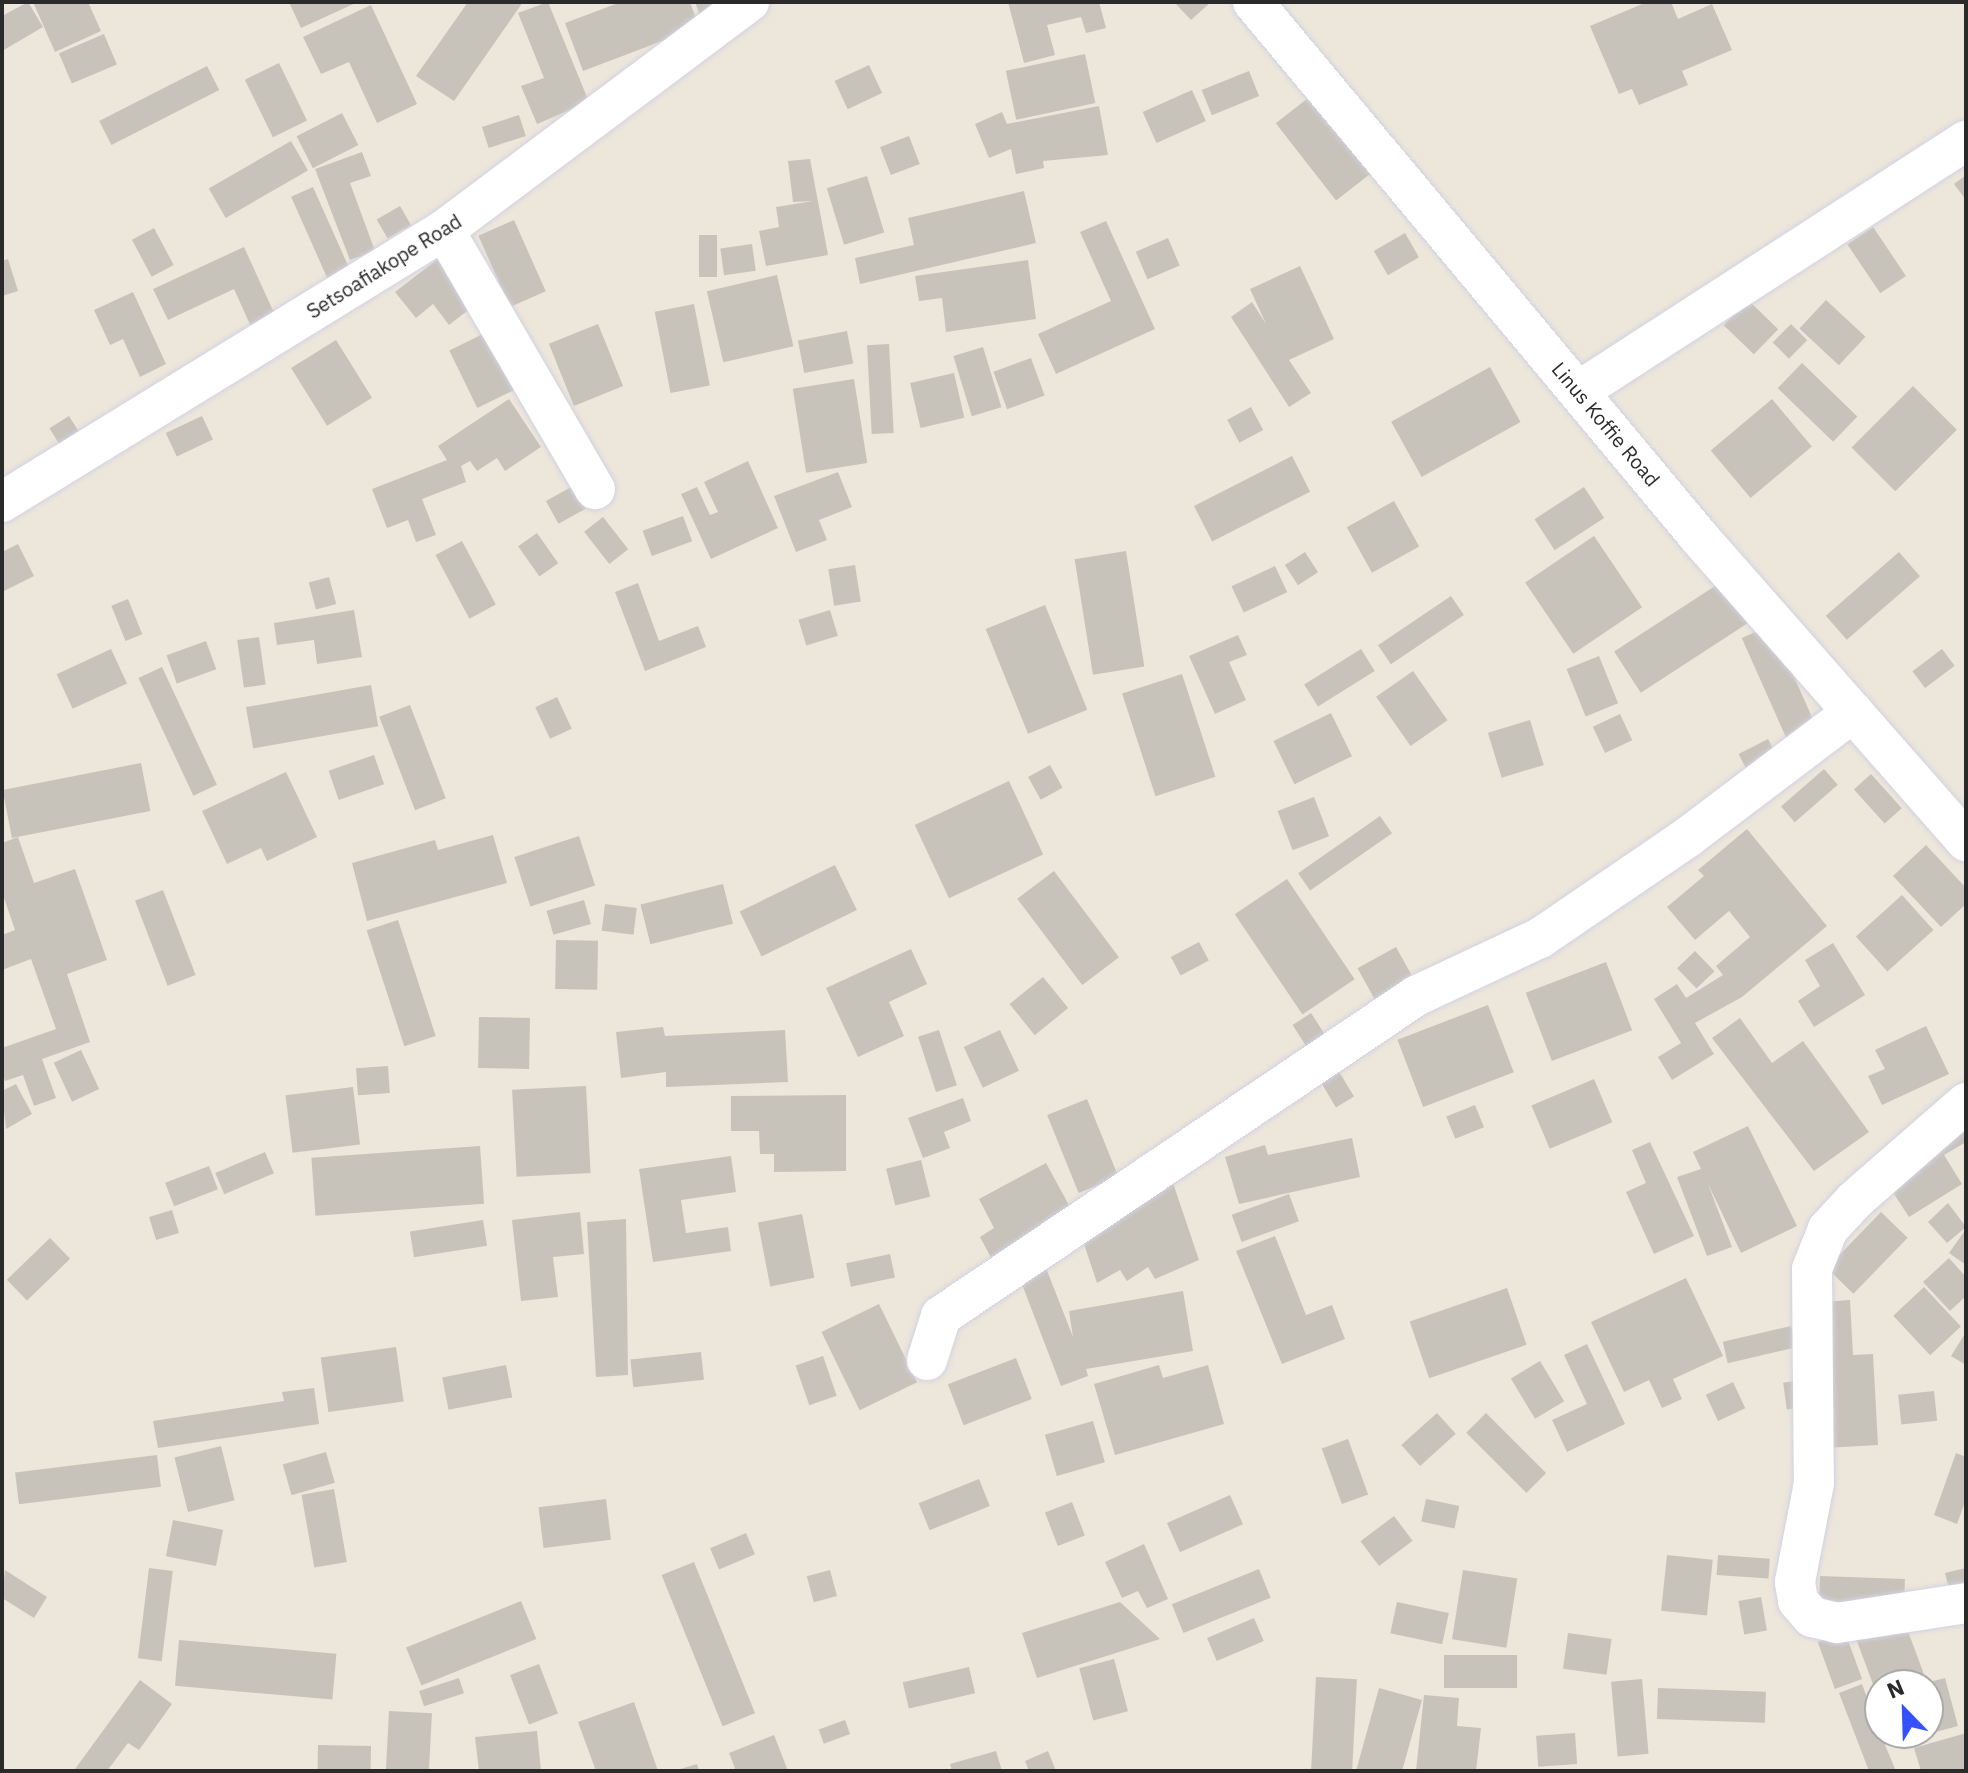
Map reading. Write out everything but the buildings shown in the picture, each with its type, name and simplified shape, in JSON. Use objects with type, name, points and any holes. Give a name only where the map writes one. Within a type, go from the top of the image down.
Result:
[{"type":"street","name":"Setsoafiakope Road","points":[[2,502],[444,230],[749,2]]},
{"type":"street","name":"Linus Koffie Road","points":[[1253,2],[1579,391],[1966,841]]},
{"type":"street","points":[[1579,391],[1966,141]]},
{"type":"street","points":[[444,230],[595,489]]},
{"type":"street","points":[[927,1360],[941,1316],[1416,996],[1540,938],[1688,837],[1853,712]]},
{"type":"street","points":[[1966,1103],[1855,1200],[1828,1229],[1812,1269],[1814,1483],[1795,1582],[1798,1601],[1812,1617],[1837,1623],[1966,1603]]}]
